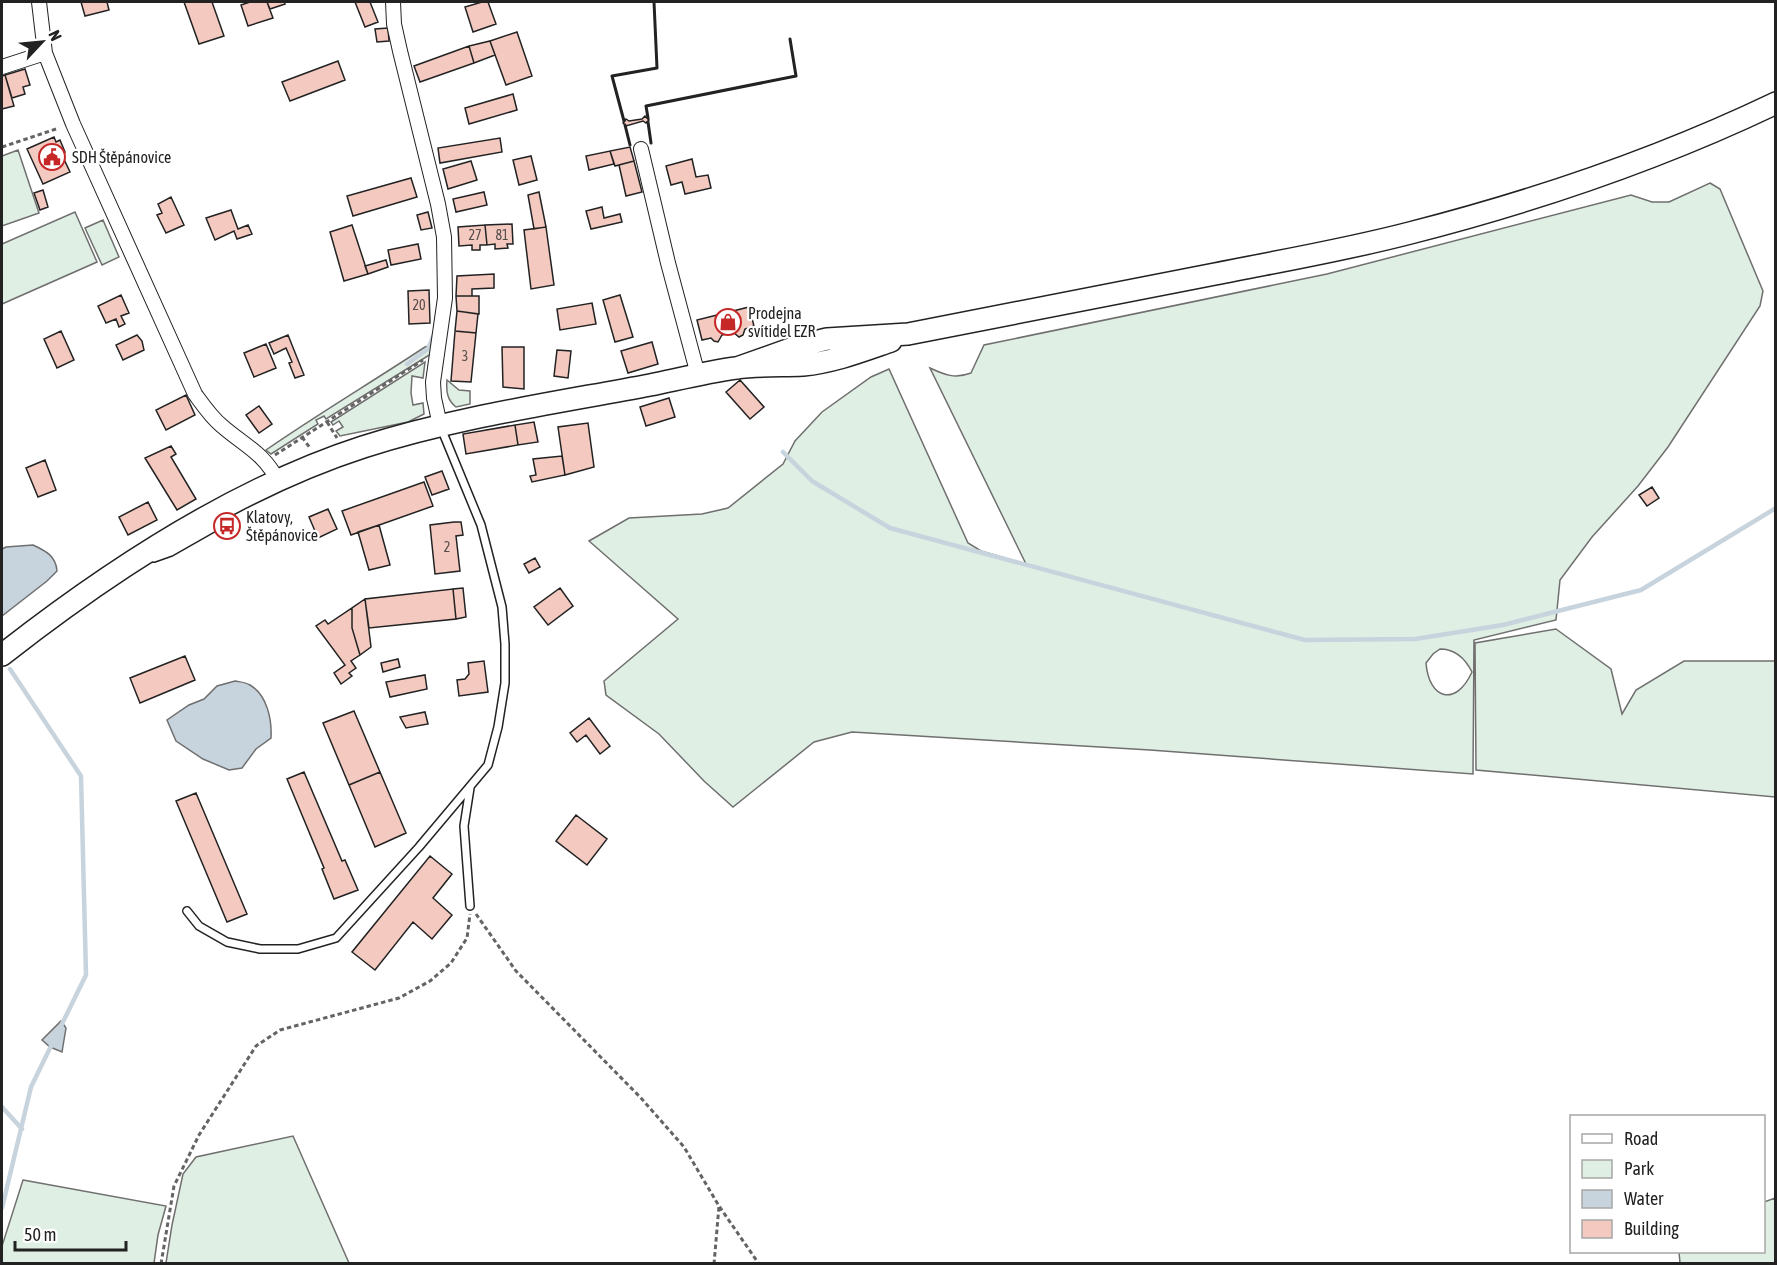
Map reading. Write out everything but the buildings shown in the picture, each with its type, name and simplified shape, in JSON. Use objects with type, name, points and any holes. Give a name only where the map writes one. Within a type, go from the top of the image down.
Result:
[{"type":"main road","points":[[2,655],[121,570],[185,530],[278,481],[361,448],[440,425],[698,375],[737,368],[826,361],[861,352],[908,334],[1323,253],[1408,234],[1584,181],[1776,103]]},
{"type":"street","points":[[39,2],[45,53],[72,124],[195,394],[206,410],[221,425],[266,460],[278,481]]},
{"type":"street","points":[[393,2],[394,24],[444,237],[445,298],[433,390],[440,425]]},
{"type":"street","points":[[2,67],[45,53]]},
{"type":"street","points":[[641,149],[698,375]]},
{"type":"lane","points":[[187,911],[199,926],[227,942],[260,949],[298,949],[336,938],[419,847],[488,765],[498,727],[505,683],[502,607],[484,534],[440,425]]},
{"type":"lane","points":[[470,786],[464,826],[470,906]]},
{"type":"path","points":[[2,147],[72,124]]},
{"type":"path","points":[[266,460],[428,357],[436,358]]},
{"type":"path","points":[[302,437],[310,449]]},
{"type":"path","points":[[470,906],[516,971],[641,1098],[684,1147],[719,1206],[759,1263]]},
{"type":"path","points":[[161,1263],[174,1185],[199,1135],[256,1046],[280,1030],[399,998],[430,981],[451,963],[467,938],[470,906]]},
{"type":"path","points":[[714,1263],[719,1206]]},
{"type":"green space","points":[[18,150],[39,213],[2,226],[2,156]]},
{"type":"green space","points":[[1710,183],[1720,189],[1763,291],[1760,306],[1668,447],[1638,486],[1592,537],[1560,580],[1556,620],[1474,640],[1473,774],[1150,750],[852,732],[814,742],[733,807],[704,781],[659,734],[606,695],[604,681],[678,619],[589,541],[629,518],[702,514],[728,508],[783,464],[795,441],[822,412],[871,377],[889,369],[968,543],[981,551],[1026,564],[930,368],[950,375],[965,375],[971,373],[984,345],[1327,274],[1631,195],[1652,202],[1669,202]],"holes":[[[1440,649],[1459,655],[1472,672],[1466,683],[1451,694],[1438,691],[1432,685],[1428,675],[1426,663]]]},
{"type":"green space","points":[[75,212],[97,262],[2,304],[2,244]]},
{"type":"green space","points":[[103,220],[119,257],[102,265],[85,228]]},
{"type":"green space","points":[[433,345],[431,354],[326,419],[324,416],[316,420],[318,424],[271,454],[266,450],[425,347]]},
{"type":"green space","points":[[425,362],[423,378],[412,376],[411,393],[413,405],[423,403],[424,414],[408,422],[340,436],[336,431],[343,427],[339,421],[333,425],[331,422]]},
{"type":"green space","points":[[447,380],[459,390],[470,391],[470,404],[456,407],[453,404],[448,395]]},
{"type":"green space","points":[[1556,629],[1611,669],[1622,714],[1636,690],[1684,661],[1775,661],[1775,797],[1476,770],[1475,643]]},
{"type":"green space","points":[[293,1136],[349,1263],[166,1263],[183,1174],[196,1157]]},
{"type":"green space","points":[[23,1180],[166,1206],[158,1235],[154,1263],[2,1263],[2,1246]]},
{"type":"green space","points":[[1775,1198],[1775,1263],[1680,1263],[1679,1253],[1765,1253],[1765,1202]]},
{"type":"water","points":[[33,545],[50,555],[55,561],[57,571],[2,616],[2,549]]},
{"type":"water","points":[[235,681],[250,685],[261,695],[271,723],[271,738],[256,749],[242,768],[229,770],[203,759],[176,741],[167,720],[189,705],[204,699],[217,686]]},
{"type":"water","points":[[61,1021],[66,1028],[62,1052],[50,1047],[42,1040]]},
{"type":"waterway","points":[[407,364],[428,349],[434,334]]},
{"type":"waterway","points":[[783,452],[812,481],[890,528],[1305,640],[1415,639],[1503,625],[1641,590],[1776,508]]},
{"type":"waterway","points":[[10,669],[81,776],[86,975],[60,1028]]},
{"type":"waterway","points":[[2,1208],[31,1087],[52,1044]]},
{"type":"waterway","points":[[2,1107],[22,1129]]},
{"type":"wall","points":[[624,121],[612,76],[657,68],[654,2]]},
{"type":"wall","points":[[648,118],[646,106],[796,76],[790,39]]},
{"type":"wall","points":[[648,122],[651,143]]},
{"type":"wall","points":[[625,125],[630,145]]},
{"type":"place","name":"SDH Štěpánovice","points":[[52,157]]},
{"type":"place","name":"Prodejna svítidel EZR","points":[[728,322]]},
{"type":"place","name":"Klatovy, Štěpánovice","points":[[227,526]]}]
